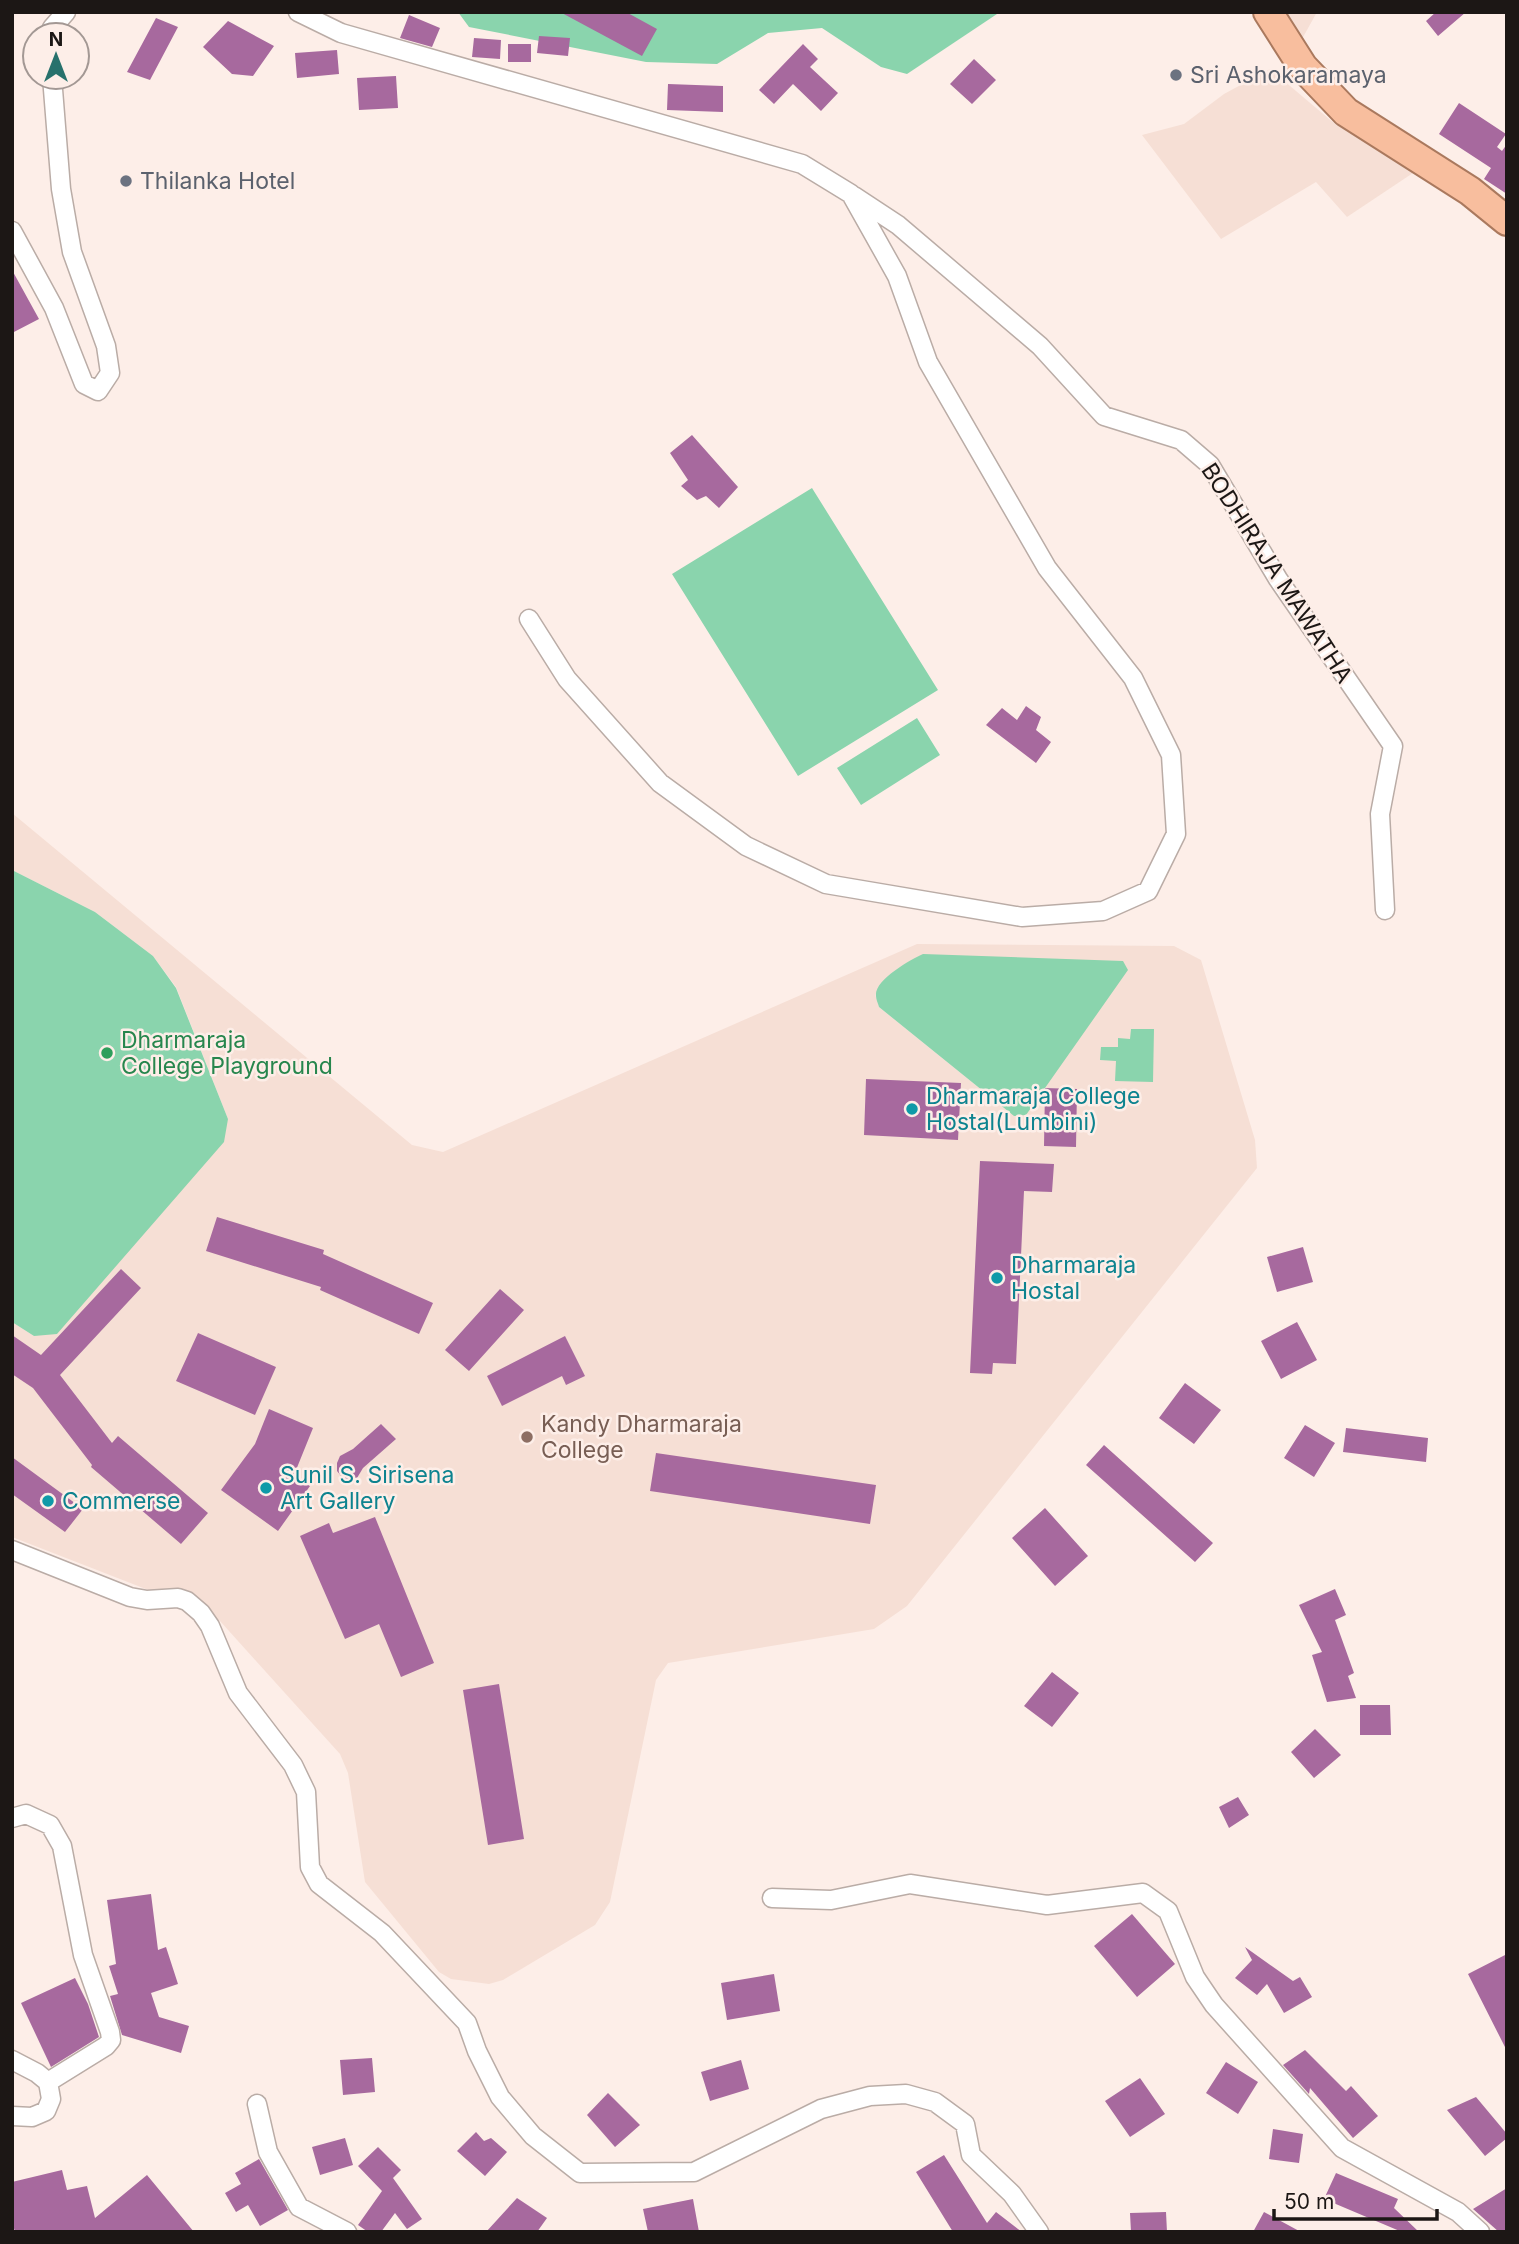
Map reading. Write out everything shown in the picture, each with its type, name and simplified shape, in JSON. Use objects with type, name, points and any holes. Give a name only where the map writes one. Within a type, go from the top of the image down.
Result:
[{"type":"highway","points":[[1268,12],[1303,67],[1346,112],[1470,191],[1507,221]]},
{"type":"street","name":"BODHIRAJA MAWATHA","points":[[299,12],[341,33],[802,164],[898,225],[1040,346],[1104,416],[1181,440],[1210,465],[1278,579],[1393,746],[1380,814],[1385,910]]},
{"type":"street","points":[[12,231],[54,308],[84,384],[98,391],[110,373],[106,346],[72,252],[61,189],[53,91]]},
{"type":"street","points":[[529,619],[567,679],[660,783],[746,846],[825,884],[1022,917],[1103,911],[1149,891],[1176,834],[1171,755],[1133,678],[1047,568],[928,362],[897,276],[851,194]]},
{"type":"street","points":[[12,1550],[130,1597],[147,1600],[178,1598],[187,1601],[201,1613],[210,1626],[238,1693],[293,1765],[306,1792],[310,1867],[319,1884],[382,1933],[467,2024],[500,2097],[533,2136],[580,2173],[694,2172],[821,2109],[870,2096],[906,2094],[935,2102],[965,2124],[971,2155],[1012,2194],[1039,2232]]},
{"type":"street","points":[[12,1818],[26,1814],[50,1825],[62,1846],[83,1955],[110,2032],[111,2040],[106,2046],[48,2082]]},
{"type":"street","points":[[772,1898],[831,1900],[911,1884],[1047,1905],[1143,1893],[1168,1911],[1195,1977],[1214,2005],[1342,2148],[1458,2212],[1480,2232]]},
{"type":"street","points":[[12,2060],[48,2082],[51,2099],[46,2111],[32,2117],[12,2116]]},
{"type":"street","points":[[257,2104],[268,2152],[299,2207],[347,2232]]},
{"type":"shaded area","points":[[1284,12],[1317,12],[1302,39]]},
{"type":"shaded area","points":[[1270,69],[1335,124],[1416,171],[1347,217],[1316,182],[1221,239],[1142,135],[1184,124],[1224,94]]},
{"type":"shaded area","name":"Kandy Dharmaraja College","points":[[12,813],[412,1145],[443,1152],[917,944],[1174,946],[1201,960],[1255,1140],[1257,1168],[907,1606],[874,1629],[668,1663],[656,1680],[610,1902],[595,1925],[503,1980],[489,1984],[451,1979],[439,1972],[365,1882],[348,1773],[340,1754],[220,1621],[205,1612],[12,1537],[12,1322],[34,1336],[228,1119],[176,987],[153,956],[95,912],[12,870]],"holes":[[[875,994],[1014,1116],[879,1007]]]},
{"type":"green space","points":[[458,12],[1000,12],[907,74],[881,67],[822,28],[768,33],[717,64],[646,62],[469,27]]},
{"type":"green space","points":[[812,488],[938,690],[798,776],[672,574]]},
{"type":"green space","points":[[917,718],[940,755],[861,805],[837,768]]},
{"type":"green space","name":"Dharmaraja College Playground","points":[[12,870],[95,912],[153,956],[176,988],[228,1119],[224,1142],[57,1334],[34,1336],[12,1322]]},
{"type":"green space","points":[[923,954],[1123,961],[1128,970],[1026,1115],[1014,1116],[879,1007],[876,996],[881,984],[894,971]]},
{"type":"green space","points":[[1131,1029],[1154,1029],[1153,1082],[1115,1081],[1116,1061],[1100,1060],[1101,1047],[1118,1047],[1118,1038],[1130,1039]]},
{"type":"building","points":[[560,12],[626,12],[657,29],[642,56]]},
{"type":"building","points":[[1436,12],[1466,12],[1438,36],[1426,21]]},
{"type":"building","points":[[409,15],[440,28],[432,47],[400,38]]},
{"type":"building","points":[[156,18],[178,27],[150,80],[127,72]]},
{"type":"building","points":[[228,21],[274,46],[253,76],[232,74],[203,47]]},
{"type":"building","points":[[539,36],[570,38],[568,56],[537,53]]},
{"type":"building","points":[[474,38],[501,40],[500,59],[472,57]]},
{"type":"building","points":[[508,44],[531,44],[531,62],[508,62]]},
{"type":"building","points":[[803,44],[818,59],[810,67],[838,93],[821,111],[793,84],[774,104],[759,90]]},
{"type":"building","points":[[337,50],[339,74],[297,78],[295,53]]},
{"type":"building","points":[[974,59],[996,80],[972,104],[950,84]]},
{"type":"building","points":[[396,76],[398,108],[359,110],[357,78]]},
{"type":"building","points":[[668,84],[723,86],[723,112],[667,110]]},
{"type":"building","points":[[1459,103],[1506,134],[1497,147],[1502,151],[1507,144],[1507,194],[1484,179],[1491,168],[1439,134]]},
{"type":"building","points":[[12,270],[39,319],[12,333]]},
{"type":"building","points":[[692,435],[738,487],[719,508],[706,496],[697,500],[681,486],[688,480],[670,453]]},
{"type":"building","points":[[1026,706],[1041,717],[1036,730],[1051,742],[1036,763],[986,725],[1002,708],[1017,720]]},
{"type":"building","name":"Dharmaraja College Hostal(Lumbini)","points":[[866,1079],[961,1083],[958,1140],[864,1135]]},
{"type":"building","points":[[1045,1088],[1077,1089],[1076,1147],[1044,1146]]},
{"type":"building","name":"Dharmaraja Hostal","points":[[980,1161],[1054,1164],[1052,1192],[1024,1191],[1016,1364],[993,1363],[992,1374],[970,1373]]},
{"type":"building","points":[[217,1217],[324,1250],[323,1254],[433,1303],[419,1334],[320,1290],[321,1287],[206,1251]]},
{"type":"building","points":[[1303,1247],[1313,1282],[1277,1292],[1267,1257]]},
{"type":"building","points":[[121,1269],[141,1288],[60,1375],[112,1443],[118,1436],[208,1513],[181,1544],[91,1467],[33,1388],[12,1374],[12,1335],[41,1355]]},
{"type":"building","points":[[500,1289],[524,1310],[469,1371],[445,1350]]},
{"type":"building","points":[[1297,1322],[1317,1360],[1281,1379],[1261,1341]]},
{"type":"building","points":[[198,1333],[276,1367],[255,1415],[176,1381]]},
{"type":"building","points":[[565,1336],[585,1376],[566,1385],[562,1376],[502,1406],[487,1376]]},
{"type":"building","points":[[1185,1383],[1221,1410],[1194,1444],[1159,1418]]},
{"type":"building","name":"Sunil S. Sirisena Art Gallery","points":[[269,1409],[313,1428],[294,1475],[310,1486],[278,1531],[221,1490],[255,1444]]},
{"type":"building","points":[[381,1424],[396,1439],[363,1468],[357,1478],[349,1480],[342,1477],[337,1471],[340,1456],[353,1449]]},
{"type":"building","points":[[1305,1425],[1335,1443],[1314,1477],[1284,1458]]},
{"type":"building","points":[[1346,1428],[1428,1438],[1426,1462],[1343,1452]]},
{"type":"building","points":[[1104,1445],[1213,1543],[1195,1562],[1086,1465]]},
{"type":"building","points":[[656,1453],[876,1485],[870,1524],[650,1491]]},
{"type":"building","name":"Commerse","points":[[12,1457],[83,1509],[65,1532],[12,1494]]},
{"type":"building","points":[[1045,1508],[1088,1556],[1055,1586],[1012,1538]]},
{"type":"building","points":[[375,1517],[434,1663],[401,1677],[379,1624],[345,1639],[300,1536],[329,1523],[333,1533]]},
{"type":"building","points":[[1335,1589],[1346,1615],[1335,1620],[1354,1673],[1348,1676],[1356,1698],[1327,1702],[1312,1655],[1322,1652],[1299,1605]]},
{"type":"building","points":[[1052,1672],[1079,1693],[1052,1727],[1024,1706]]},
{"type":"building","points":[[499,1684],[524,1839],[488,1845],[463,1690]]},
{"type":"building","points":[[1360,1705],[1390,1705],[1391,1735],[1360,1735]]},
{"type":"building","points":[[1315,1729],[1341,1755],[1314,1778],[1291,1752]]},
{"type":"building","points":[[1238,1797],[1249,1815],[1229,1828],[1219,1807]]},
{"type":"building","points":[[151,1894],[158,1950],[166,1947],[178,1984],[151,1993],[159,2017],[189,2026],[181,2053],[122,2035],[110,1996],[118,1994],[109,1966],[116,1964],[107,1900]]},
{"type":"building","points":[[1132,1914],[1175,1964],[1137,1997],[1094,1946]]},
{"type":"building","points":[[1245,1947],[1293,1981],[1300,1977],[1312,1997],[1284,2013],[1267,1984],[1257,1995],[1235,1978],[1252,1960]]},
{"type":"building","points":[[1507,1954],[1507,2051],[1468,1974]]},
{"type":"building","points":[[774,1974],[780,2011],[727,2020],[721,1983]]},
{"type":"building","points":[[75,1978],[88,2004],[99,2037],[51,2067],[21,2003]]},
{"type":"building","points":[[1305,2050],[1346,2091],[1351,2086],[1378,2116],[1353,2138],[1310,2088],[1309,2094],[1283,2065]]},
{"type":"building","points":[[372,2058],[375,2092],[343,2095],[340,2060]]},
{"type":"building","points":[[741,2060],[749,2089],[710,2101],[701,2072]]},
{"type":"building","points":[[1226,2062],[1258,2082],[1238,2114],[1206,2093]]},
{"type":"building","points":[[1140,2078],[1165,2114],[1130,2137],[1105,2101]]},
{"type":"building","points":[[608,2093],[640,2125],[615,2147],[587,2115]]},
{"type":"building","points":[[1476,2097],[1507,2134],[1507,2138],[1485,2156],[1447,2110]]},
{"type":"building","points":[[1273,2129],[1303,2134],[1299,2163],[1269,2159]]},
{"type":"building","points":[[476,2132],[484,2141],[491,2138],[507,2152],[485,2176],[457,2151]]},
{"type":"building","points":[[345,2138],[353,2165],[320,2175],[312,2147]]},
{"type":"building","points":[[378,2147],[401,2170],[393,2178],[422,2219],[407,2229],[395,2213],[381,2232],[368,2232],[358,2225],[382,2191],[358,2166]]},
{"type":"building","points":[[944,2155],[987,2223],[996,2212],[1022,2232],[953,2232],[916,2172]]},
{"type":"building","points":[[259,2159],[288,2210],[260,2226],[248,2205],[236,2212],[225,2193],[241,2184],[235,2173]]},
{"type":"building","points":[[62,2170],[67,2190],[87,2186],[95,2218],[147,2175],[194,2232],[15,2232],[12,2221],[12,2182]]},
{"type":"building","points":[[1336,2173],[1398,2199],[1394,2208],[1419,2232],[1402,2232],[1324,2199]]},
{"type":"building","points":[[1507,2188],[1507,2232],[1499,2232],[1473,2209]]},
{"type":"building","points":[[517,2198],[547,2218],[537,2232],[486,2232]]},
{"type":"building","points":[[693,2199],[699,2232],[648,2232],[643,2209]]},
{"type":"building","points":[[1166,2212],[1167,2232],[1131,2232],[1130,2213]]},
{"type":"building","points":[[1264,2212],[1301,2232],[1253,2232]]},
{"type":"place","name":"Sri Ashokaramaya","points":[[1176,75]]},
{"type":"place","name":"Thilanka Hotel","points":[[126,181]]},
{"type":"place","name":"Dharmaraja College Playground","points":[[107,1053]]},
{"type":"place","name":"Dharmaraja College Hostal(Lumbini)","points":[[912,1109]]},
{"type":"place","name":"Dharmaraja Hostal","points":[[997,1278]]},
{"type":"place","name":"Kandy Dharmaraja College","points":[[527,1437]]},
{"type":"place","name":"Sunil S. Sirisena Art Gallery","points":[[266,1488]]},
{"type":"place","name":"Commerse","points":[[48,1501]]}]
